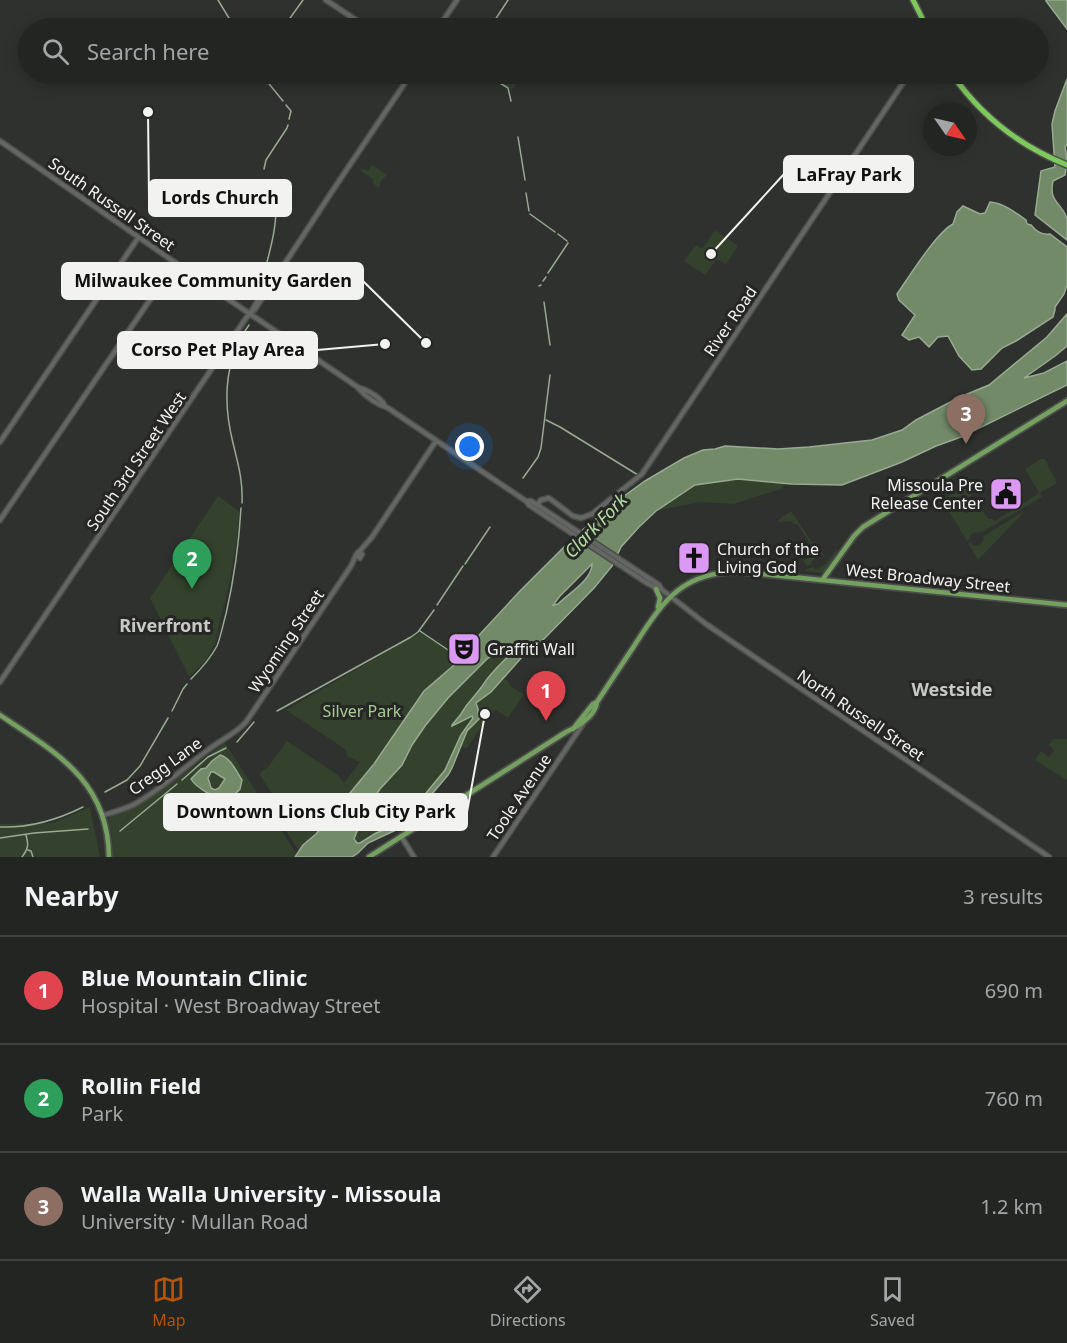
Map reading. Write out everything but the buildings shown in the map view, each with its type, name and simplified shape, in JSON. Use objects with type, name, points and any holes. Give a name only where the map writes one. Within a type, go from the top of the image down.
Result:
[{"type":"highway","points":[[913,0],[922,18]]},
{"type":"highway","points":[[960,84],[992,120],[1015,138],[1067,165]]},
{"type":"main road","points":[[823,579],[863,527],[1067,401]]},
{"type":"main road","name":"West Broadway Street","points":[[369,857],[578,727],[594,711],[597,702],[657,611],[671,596],[696,579],[709,574],[742,572],[823,579],[1067,605]]},
{"type":"main road","points":[[657,611],[660,598],[659,589]]},
{"type":"main road","name":"West Broadway Street","points":[[573,729],[597,702]]},
{"type":"main road","points":[[0,715],[59,756],[76,771],[93,794],[102,816],[107,834],[109,857]]},
{"type":"street","points":[[326,0],[353,18]]},
{"type":"street","points":[[445,18],[457,0]]},
{"type":"street","name":"South 3rd Street West","points":[[0,681],[255,309],[404,84]]},
{"type":"street","name":"River Road","points":[[537,505],[541,500],[549,498],[573,516],[586,517],[642,474],[902,84]]},
{"type":"street","name":"South Russell Street","points":[[0,141],[138,238],[251,312],[359,388],[384,402],[387,407]]},
{"type":"street","points":[[0,442],[138,238]]},
{"type":"street","points":[[0,520],[175,263]]},
{"type":"street","name":"South Russell Street","points":[[359,388],[381,406],[387,407]]},
{"type":"street","name":"North Russell Street","points":[[387,407],[529,505],[671,596],[711,627],[1049,857]]},
{"type":"street","name":"Wyoming Street","points":[[239,729],[246,722],[436,441]]},
{"type":"street","name":"North Russell Street","points":[[526,501],[531,501],[569,529]]},
{"type":"street","name":"Toole Avenue","points":[[493,857],[585,721]]},
{"type":"street","name":"Cregg Lane","points":[[102,816],[140,800],[239,729]]},
{"type":"street","name":"Toole Avenue","points":[[565,750],[573,729]]},
{"type":"street","points":[[401,836],[414,857]]},
{"type":"green space","points":[[503,84],[516,84],[512,90]]},
{"type":"green space","points":[[372,165],[387,175],[381,181],[379,188],[372,183],[374,180],[361,171],[363,168],[368,171]]},
{"type":"green space","points":[[715,230],[738,246],[726,264],[717,259],[705,275],[684,261],[696,245],[702,249]]},
{"type":"green space","points":[[427,333],[433,339],[425,351],[418,347]]},
{"type":"green space","points":[[1041,459],[1048,463],[1057,483],[1040,493],[1042,497],[982,532],[972,533],[967,541],[948,510],[944,512],[938,502],[963,487],[973,495],[962,501],[965,506],[962,509],[966,514],[980,505],[988,519],[995,521],[1039,493],[1025,469]]},
{"type":"green space","points":[[738,479],[786,483],[781,489],[733,504],[699,502],[656,511],[695,485]]},
{"type":"green space","points":[[218,496],[239,511],[237,539],[215,642],[206,660],[189,677],[150,598]]},
{"type":"green space","points":[[791,511],[812,542],[815,542],[825,556],[822,554],[807,566],[803,561],[815,551],[797,524],[793,524],[792,521],[779,522],[778,520]]},
{"type":"green space","points":[[1021,513],[978,560],[968,543],[974,546],[980,545],[984,536]]},
{"type":"green space","points":[[836,550],[838,552],[824,572],[805,571],[813,567],[816,570],[827,563],[826,561]]},
{"type":"green space","points":[[777,561],[796,563],[798,561],[798,570],[775,568],[774,563]]},
{"type":"green space","name":"Silver Park","points":[[421,632],[461,659],[427,689],[369,770],[299,851],[281,823],[288,819],[260,775],[261,772],[268,767],[287,741],[338,775],[344,783],[360,762],[348,757],[345,749],[286,710]]},
{"type":"green space","points":[[518,643],[518,646],[487,679],[452,724],[453,726],[472,716],[473,718],[467,725],[445,770],[398,825],[357,843],[354,839],[365,811],[380,789],[402,765],[425,726],[448,698],[487,659],[506,646]]},
{"type":"green space","points":[[504,679],[511,687],[524,694],[508,718],[496,710],[489,715],[467,748],[460,747],[467,731],[481,717],[476,703]]},
{"type":"green space","points":[[1053,739],[1067,739],[1066,780],[1035,760],[1041,751],[1049,757],[1054,750],[1049,745]]},
{"type":"green space","points":[[225,743],[297,855],[295,857],[113,857],[108,820],[110,816],[136,806]]},
{"type":"green space","points":[[90,807],[100,857],[0,857],[0,824],[53,823]]},
{"type":"water","points":[[1067,0],[1067,29],[1046,1]]},
{"type":"water","points":[[1067,79],[1066,172],[1065,175],[1053,181],[1052,188],[1054,198],[1067,219],[1067,240],[1035,215],[1041,171],[1055,167],[1052,124]]},
{"type":"water","points":[[990,202],[1009,208],[1037,231],[1050,234],[1067,247],[1067,285],[1055,307],[1053,317],[1002,348],[981,369],[972,370],[959,356],[948,336],[938,337],[929,347],[919,337],[909,340],[902,335],[915,315],[899,300],[897,294],[939,236],[953,224],[957,212],[963,206],[980,214],[985,213]]},
{"type":"water","name":"Clark Fork","points":[[1067,314],[1067,346],[1024,378],[1044,373],[1067,361],[1067,385],[961,437],[842,485],[791,484],[738,479],[695,485],[656,511],[621,547],[612,566],[594,588],[541,642],[523,656],[491,692],[476,703],[481,717],[467,731],[448,775],[410,820],[398,829],[368,843],[352,857],[295,857],[374,764],[424,691],[461,659],[470,645],[519,592],[574,537],[645,481],[684,458],[703,450],[725,446],[778,449],[809,447],[872,440],[902,430],[960,397],[989,385],[1047,337]],"holes":[[[592,564],[584,581],[558,604],[553,605]],[[518,643],[518,646],[491,674],[452,725],[472,716],[473,718],[461,735],[445,770],[398,825],[357,843],[354,839],[365,811],[380,789],[402,765],[425,726],[448,698],[487,659],[506,646]]]},
{"type":"water","points":[[220,755],[224,757],[233,765],[242,780],[240,789],[228,801],[208,793],[191,779]],"holes":[[[211,772],[225,779],[215,790],[211,788],[208,778]]]},
{"type":"waterway","points":[[218,0],[229,18]]},
{"type":"waterway","points":[[290,18],[303,0]]},
{"type":"waterway","points":[[496,18],[508,0]]},
{"type":"waterway","points":[[269,84],[283,101]]},
{"type":"waterway","points":[[501,84],[508,88],[511,101]]},
{"type":"waterway","points":[[286,105],[291,111],[289,119]]},
{"type":"waterway","points":[[264,169],[266,160],[288,125]]},
{"type":"waterway","points":[[518,137],[525,180]]},
{"type":"waterway","points":[[265,182],[270,197]]},
{"type":"waterway","points":[[526,193],[529,211]]},
{"type":"waterway","points":[[260,288],[274,231],[276,210],[274,202]]},
{"type":"waterway","points":[[530,214],[555,232]]},
{"type":"waterway","points":[[558,234],[567,241]]},
{"type":"waterway","points":[[548,273],[568,243]]},
{"type":"waterway","points":[[543,281],[546,277]]},
{"type":"waterway","points":[[544,302],[550,345]]},
{"type":"waterway","points":[[242,503],[241,479],[230,428],[227,397],[230,367],[241,338],[249,325]]},
{"type":"waterway","points":[[523,478],[538,457],[541,448],[550,375]]},
{"type":"waterway","points":[[546,420],[638,475]]},
{"type":"waterway","points":[[191,679],[202,668],[220,638],[234,574],[241,508]]},
{"type":"waterway","points":[[465,564],[490,527]]},
{"type":"waterway","points":[[437,605],[463,566]]},
{"type":"waterway","points":[[277,711],[411,637],[418,632],[434,610]]},
{"type":"waterway","points":[[420,631],[460,658]]},
{"type":"waterway","points":[[172,711],[187,684]]},
{"type":"waterway","points":[[105,792],[127,780],[140,766],[168,718]]},
{"type":"waterway","points":[[237,742],[254,722]]},
{"type":"waterway","points":[[182,780],[208,757],[226,748]]},
{"type":"waterway","points":[[120,831],[177,784]]},
{"type":"waterway","points":[[0,827],[43,822],[83,807]]},
{"type":"waterway","points":[[0,838],[88,829]]},
{"type":"waterway","points":[[22,857],[27,847],[26,835]]},
{"type":"waterway","points":[[28,850],[31,851],[33,857]]},
{"type":"place","name":"Lords Church","points":[[148,112]]},
{"type":"place","name":"LaFray Park","points":[[711,254]]},
{"type":"place","name":"Milwaukee Community Garden","points":[[426,343]]},
{"type":"place","name":"Corso Pet Play Area","points":[[385,344]]},
{"type":"place","name":"Walla Walla University - Missoula","points":[[966,444]]},
{"type":"place","name":"Missoula Pre Release Center","points":[[1006,494]]},
{"type":"place","name":"Church of the Living God","points":[[694,558]]},
{"type":"place","name":"Rollin Field","points":[[192,589]]},
{"type":"place","name":"Graffiti Wall","points":[[464,649]]},
{"type":"place","name":"Downtown Lions Club City Park","points":[[485,714]]},
{"type":"place","name":"Blue Mountain Clinic","points":[[546,721]]},
{"type":"district","name":"Riverfront","points":[[165,626]]},
{"type":"district","name":"Westside","points":[[952,690]]}]
